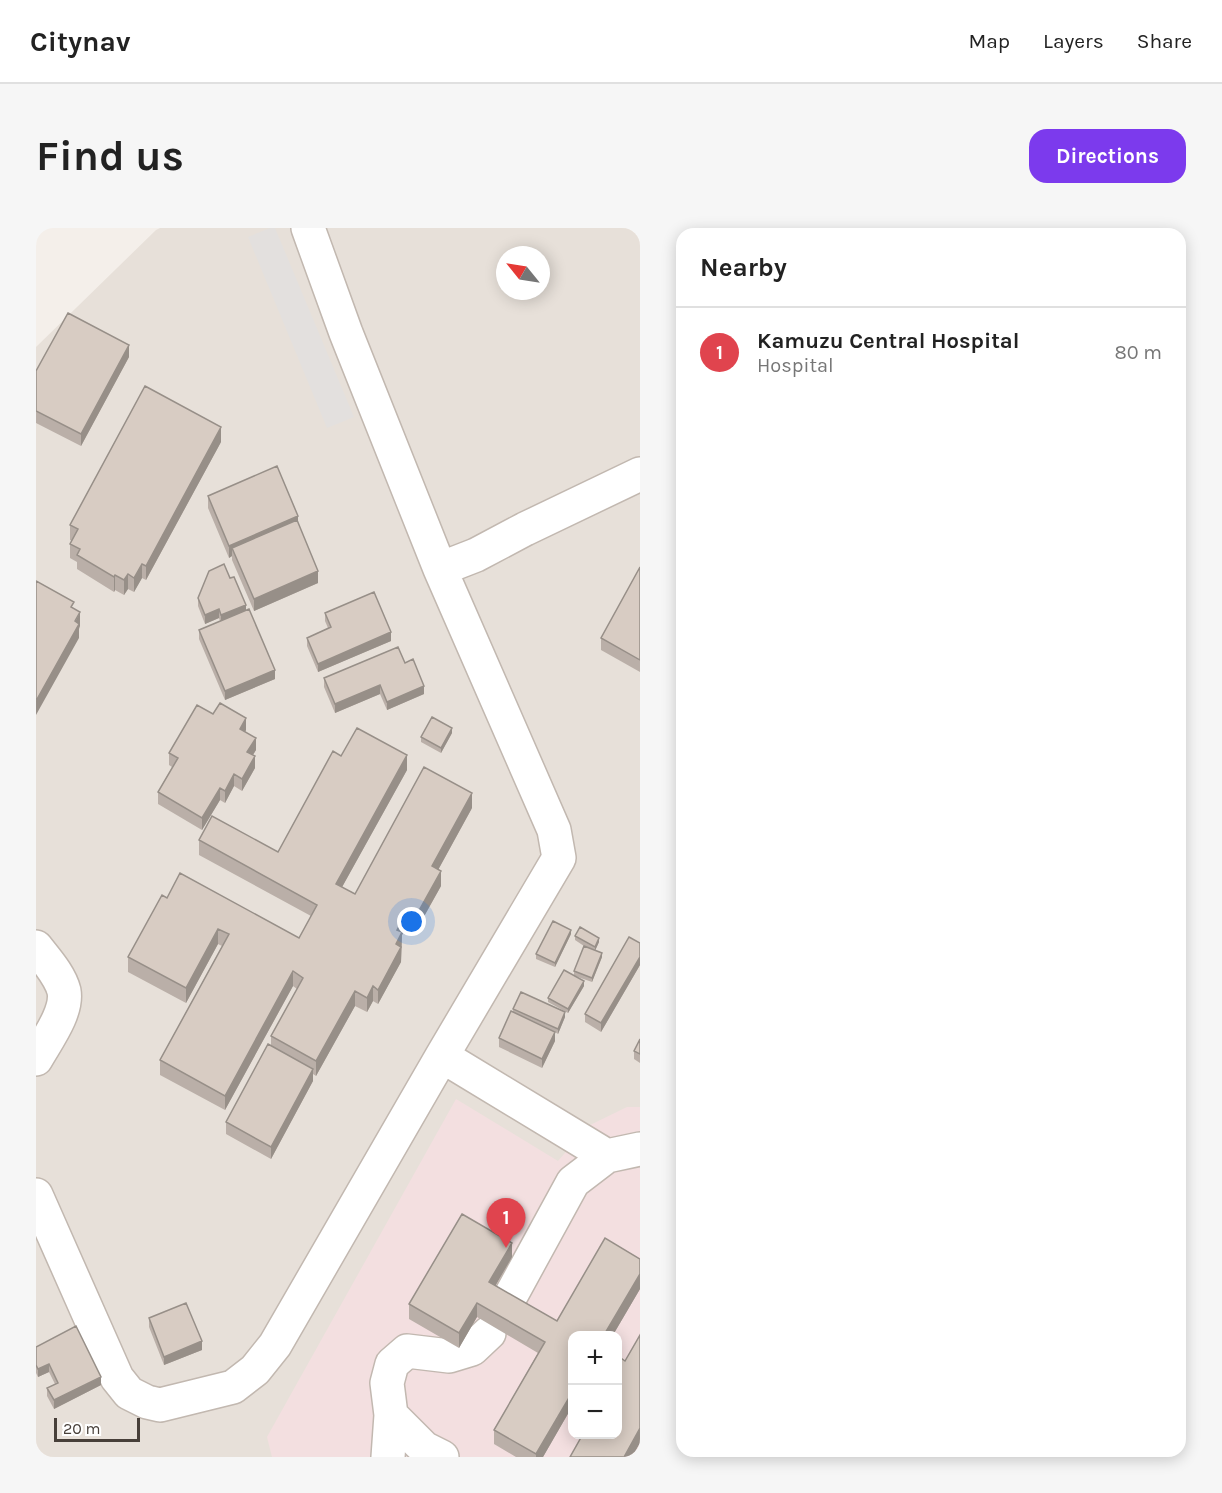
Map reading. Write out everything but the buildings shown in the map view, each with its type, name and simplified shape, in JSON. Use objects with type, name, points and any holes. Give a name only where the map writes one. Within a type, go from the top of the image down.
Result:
[{"type":"lane","points":[[36,1195],[117,1378],[129,1393],[147,1402],[160,1405],[233,1387],[255,1370],[275,1345],[559,858],[554,830],[440,569],[350,344],[308,228]]},
{"type":"lane","points":[[440,569],[477,555],[525,529],[640,474]]},
{"type":"lane","points":[[36,947],[56,974],[64,991],[63,1011],[36,1059]]},
{"type":"lane","points":[[442,1056],[608,1156]]},
{"type":"lane","points":[[509,1299],[573,1182],[608,1156],[640,1149]]},
{"type":"lane","points":[[388,1457],[391,1415],[387,1383],[392,1364],[407,1351],[449,1356],[472,1349],[489,1333]]},
{"type":"lane","points":[[391,1415],[424,1448],[442,1457]]},
{"type":"shaded area","points":[[160,228],[640,228],[640,1457],[36,1457],[36,347]]},
{"type":"shaded area","points":[[275,228],[354,417],[327,428],[248,237]]},
{"type":"shaded area","points":[[456,1099],[558,1161],[588,1126],[627,1107],[640,1107],[640,1457],[272,1457],[267,1437]]},
{"type":"place","name":"Kamuzu Central Hospital","points":[[506,1248]]}]
